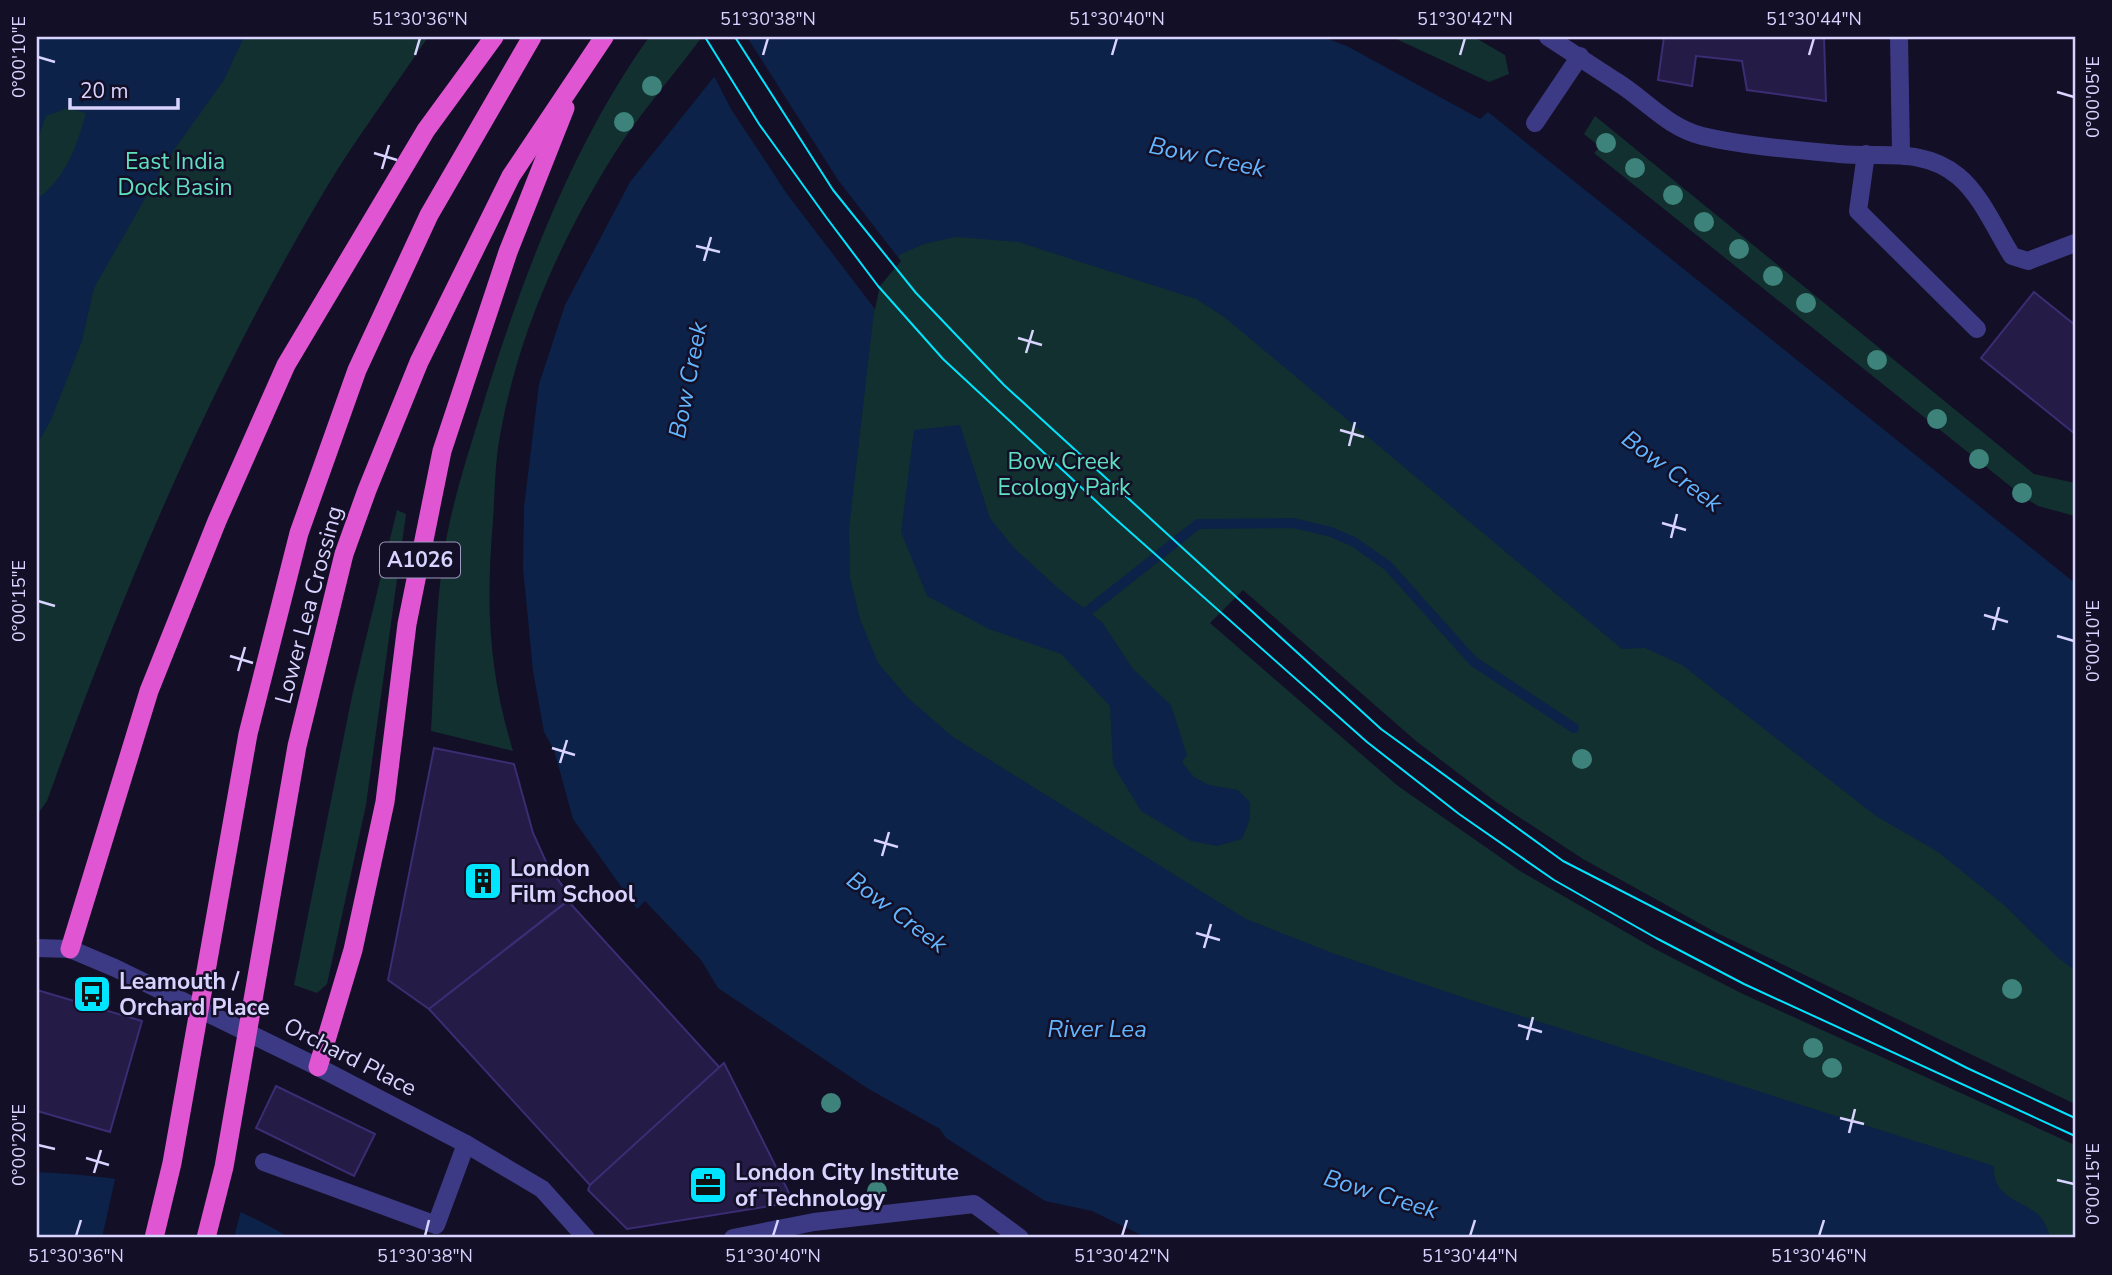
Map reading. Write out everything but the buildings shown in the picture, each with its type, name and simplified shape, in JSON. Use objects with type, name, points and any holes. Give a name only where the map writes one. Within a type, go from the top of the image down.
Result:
[{"type":"highway","points":[[70,949],[149,691],[217,521],[286,365],[426,130],[494,37]]},
{"type":"highway","name":"Lower Lea Crossing","points":[[154,1238],[172,1163],[228,860],[248,734],[299,533],[357,370],[429,215],[531,37]]},
{"type":"highway","name":"Lower Lea Crossing","points":[[206,1238],[224,1167],[297,746],[344,554],[419,362],[511,176],[580,68],[604,37]]},
{"type":"highway","name":"A1026","points":[[318,1067],[353,950],[385,802],[407,624],[442,451],[508,252],[580,68]]},
{"type":"street","points":[[1548,37],[1617,82],[1672,125],[1702,136],[1843,154],[1901,153],[1930,160],[1957,175],[1970,188],[2012,256],[2028,261],[2075,243]]},
{"type":"street","points":[[1899,37],[1901,153]]},
{"type":"street","points":[[1535,123],[1580,56]]},
{"type":"street","points":[[1866,154],[1858,211],[1977,329]]},
{"type":"street","name":"Orchard Place","points":[[37,948],[70,949],[318,1067],[466,1144],[542,1189],[582,1237]]},
{"type":"street","points":[[264,1162],[436,1225],[466,1144]]},
{"type":"street","points":[[733,1238],[814,1222],[974,1204],[1020,1238]]},
{"type":"green space","name":"East India Dock Basin","points":[[37,37],[428,37],[325,190],[243,338],[171,489],[106,644],[47,801],[37,815]]},
{"type":"green space","points":[[649,37],[702,37],[623,140],[576,220],[531,323],[519,358],[501,430],[495,475],[491,551],[491,637],[498,692],[513,751],[431,731],[438,608],[448,529],[494,369],[529,270],[571,172],[621,80]]},
{"type":"green space","points":[[1392,37],[1474,37],[1505,55],[1509,74],[1489,82]]},
{"type":"green space","points":[[1595,116],[2034,474],[2075,483],[2075,516],[2038,506],[2025,498],[1594,153],[1600,147],[1584,134]]},
{"type":"green space","name":"Bow Creek Ecology Park","points":[[1089,182],[2075,895],[2075,1104],[1717,933],[1583,859],[1496,802],[1416,741],[1243,590],[1210,623],[1398,786],[1520,871],[1655,949],[1743,994],[2075,1145],[2075,1238],[1903,1238],[1432,1072],[804,669],[765,285]]},
{"type":"green space","points":[[397,510],[406,514],[366,805],[327,984],[317,993],[294,985],[352,696]]},
{"type":"water","name":"East India Dock Basin","points":[[37,37],[244,37],[224,80],[167,160],[94,288],[82,341],[51,420],[37,445],[37,199],[63,171],[74,149],[86,113],[68,108],[46,116],[37,142]]},
{"type":"water","name":"River Lea","points":[[746,37],[1323,37],[1347,46],[1480,119],[1488,112],[2075,583],[2075,970],[2058,958],[2005,906],[1938,852],[1876,816],[1682,665],[1645,648],[1622,649],[1224,317],[1196,299],[1018,242],[956,237],[924,244],[901,254],[877,285],[849,529],[850,577],[860,619],[878,663],[908,698],[953,737],[1246,919],[1335,954],[1474,1001],[1994,1166],[1997,1184],[2008,1196],[2038,1214],[2051,1238],[1147,1238],[1092,1211],[1045,1201],[946,1138],[940,1129],[867,1088],[718,988],[701,960],[645,901],[637,909],[573,819],[554,750],[544,732],[533,671],[523,568],[524,507],[539,384],[565,305],[630,182]]},
{"type":"water","points":[[960,425],[990,518],[1014,548],[1059,589],[1102,622],[1133,669],[1171,705],[1187,755],[1182,762],[1194,777],[1209,785],[1238,790],[1250,802],[1250,819],[1242,839],[1217,846],[1191,841],[1141,811],[1113,765],[1110,706],[1061,654],[989,629],[927,596],[901,532],[914,430]]},
{"type":"water","points":[[37,1172],[135,1182],[199,1197],[230,1208],[289,1238],[37,1238]]},
{"type":"pier","points":[[742,37],[747,37],[838,180],[901,261],[880,286],[875,309],[787,194],[731,109],[712,72]]},
{"type":"pier","points":[[116,1175],[155,1180],[241,1210],[234,1238],[102,1238]]},
{"type":"waterway","points":[[1088,611],[1198,524],[1294,523],[1331,532],[1354,542],[1388,566],[1473,661],[1574,728]]},
{"type":"tram line","points":[[705,37],[759,124],[826,217],[878,286],[943,359],[1111,515],[1367,742],[1459,814],[1554,880],[1656,938],[1744,984],[2075,1136]]},
{"type":"tram line","points":[[735,37],[833,190],[916,293],[1004,385],[1381,729],[1563,861],[1967,1068],[2075,1118]]},
{"type":"place","name":"London Film School","points":[[483,881]]},
{"type":"place","name":"Leamouth / Orchard Place","points":[[92,994]]},
{"type":"place","name":"London City Institute of Technology","points":[[708,1185]]},
{"type":"water label","name":"Bow Creek","points":[[1207,157]]},
{"type":"water label","name":"Bow Creek","points":[[688,380]]},
{"type":"water label","name":"Bow Creek","points":[[1672,471]]},
{"type":"water label","name":"Bow Creek","points":[[897,912]]},
{"type":"water label","name":"Bow Creek","points":[[1381,1194]]}]
